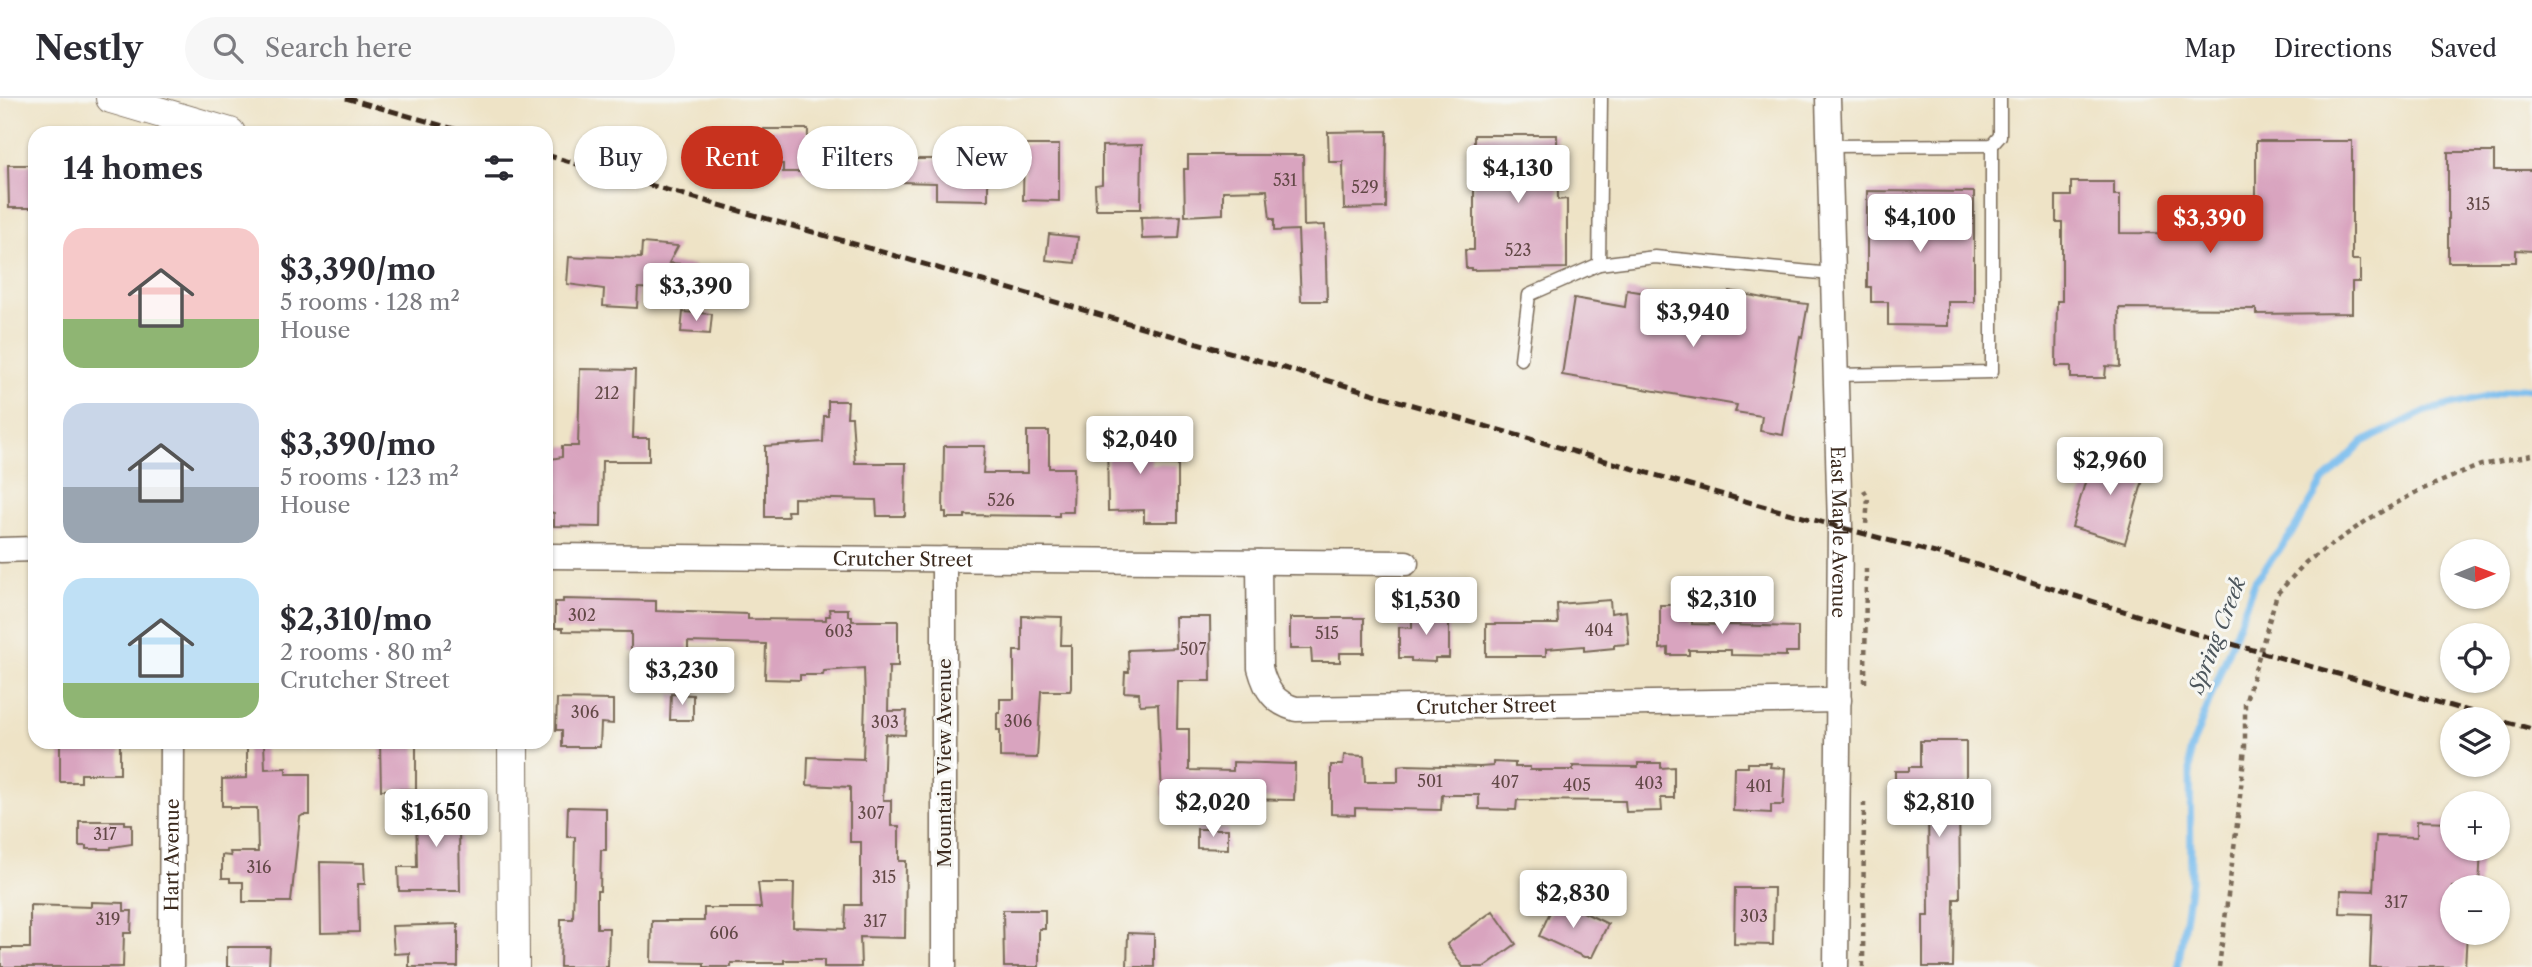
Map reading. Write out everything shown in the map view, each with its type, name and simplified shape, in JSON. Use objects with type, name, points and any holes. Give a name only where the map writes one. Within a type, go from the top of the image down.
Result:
[{"type":"street","points":[[111,98],[176,125]]},
{"type":"street","name":"East Maple Avenue","points":[[1828,98],[1840,527],[1836,967]]},
{"type":"street","points":[[0,550],[28,549]]},
{"type":"street","name":"Crutcher Street","points":[[553,556],[1406,563]]},
{"type":"street","name":"Mountain View Avenue","points":[[944,559],[944,967]]},
{"type":"street","name":"Crutcher Street","points":[[1259,562],[1261,668],[1272,696],[1283,705],[1296,709],[1839,700]]},
{"type":"street","name":"Hart Avenue","points":[[171,967],[172,749]]},
{"type":"street","points":[[513,749],[514,967]]},
{"type":"lane","points":[[1599,264],[1601,98]]},
{"type":"lane","points":[[1835,375],[1992,372],[1992,145],[2000,136],[2000,98]]},
{"type":"lane","points":[[1828,146],[1992,145]]},
{"type":"lane","points":[[1521,359],[1529,295],[1599,264],[1654,257],[1831,274]]},
{"type":"path","points":[[2219,967],[2240,802],[2245,747],[2245,704],[2277,594],[2306,562],[2369,519],[2418,491],[2481,465],[2532,455]]},
{"type":"building","points":[[783,129],[797,129],[797,172],[783,172]]},
{"type":"building","points":[[1387,131],[1386,208],[1344,209],[1343,162],[1329,162],[1328,132]]},
{"type":"building","points":[[1474,135],[1557,135],[1558,200],[1567,199],[1567,268],[1466,268],[1465,250],[1474,250]]},
{"type":"building","points":[[2256,141],[2352,141],[2352,260],[2360,260],[2360,282],[2352,282],[2352,313],[2256,314],[2256,309],[2119,308],[2120,367],[2106,366],[2105,378],[2071,378],[2071,366],[2056,366],[2057,301],[2062,301],[2062,222],[2056,222],[2056,196],[2071,196],[2071,182],[2114,182],[2114,195],[2120,195],[2120,233],[2256,234]]},
{"type":"building","points":[[1032,145],[1059,145],[1059,201],[1023,200],[1023,189],[1032,189]]},
{"type":"building","points":[[1142,145],[1141,209],[1096,209],[1095,185],[1102,184],[1102,146]]},
{"type":"building","points":[[2448,152],[2494,152],[2494,170],[2532,170],[2532,251],[2516,250],[2516,262],[2448,262]]},
{"type":"building","points":[[1188,155],[1303,155],[1304,226],[1325,225],[1327,301],[1301,301],[1298,230],[1274,231],[1267,190],[1223,191],[1223,214],[1185,216],[1184,169],[1188,169]]},
{"type":"building","points":[[918,159],[932,159],[932,183],[918,182]]},
{"type":"building","points":[[8,165],[28,165],[28,208],[9,208]]},
{"type":"building","points":[[936,189],[988,189],[988,200],[936,199]]},
{"type":"building","points":[[1867,191],[1974,192],[1974,302],[1948,302],[1948,326],[1888,325],[1888,302],[1871,302],[1871,287],[1867,287]]},
{"type":"building","points":[[1181,216],[1179,238],[1142,239],[1141,217]]},
{"type":"building","points":[[1049,234],[1078,237],[1075,263],[1046,260]]},
{"type":"building","points":[[642,243],[678,246],[669,263],[694,265],[693,291],[638,288],[637,308],[603,306],[604,289],[567,284],[569,257],[641,258]]},
{"type":"building","points":[[1627,290],[1726,306],[1729,291],[1808,304],[1783,435],[1760,431],[1762,416],[1735,412],[1737,405],[1562,375],[1574,298],[1625,307]]},
{"type":"building","points":[[683,312],[712,314],[710,334],[681,332]]},
{"type":"building","points":[[580,369],[635,370],[633,438],[649,438],[649,461],[602,461],[601,527],[554,526],[553,459],[562,457],[562,446],[578,446]]},
{"type":"building","points":[[828,401],[848,401],[847,417],[852,417],[855,463],[906,463],[905,516],[877,516],[876,500],[794,498],[794,511],[787,511],[788,517],[765,517],[765,446],[823,442],[824,416],[828,416]]},
{"type":"building","points":[[1107,425],[1152,426],[1151,464],[1178,465],[1178,522],[1144,522],[1144,510],[1108,511]]},
{"type":"building","points":[[1027,431],[1049,431],[1049,468],[1074,468],[1073,512],[1059,512],[1059,516],[965,515],[965,518],[946,518],[946,512],[943,512],[944,446],[985,446],[983,473],[1027,473]]},
{"type":"building","points":[[2094,452],[2147,466],[2125,543],[2072,527]]},
{"type":"building","points":[[563,599],[656,601],[656,611],[748,614],[748,619],[826,620],[826,616],[830,616],[829,609],[848,609],[848,616],[852,616],[852,621],[898,621],[898,666],[889,666],[888,711],[907,711],[905,735],[885,734],[883,800],[891,800],[891,826],[899,826],[899,861],[906,861],[905,938],[860,937],[861,967],[824,967],[824,960],[731,963],[731,967],[704,967],[704,963],[651,962],[652,921],[704,921],[704,908],[761,908],[758,883],[794,883],[793,927],[845,929],[846,905],[861,905],[861,842],[850,842],[850,787],[807,785],[808,757],[863,759],[864,668],[824,671],[823,675],[800,675],[800,680],[765,679],[766,644],[688,642],[688,653],[631,652],[631,632],[563,631],[563,628],[555,628],[555,602],[563,602]]},
{"type":"building","points":[[1610,600],[1611,613],[1626,611],[1629,644],[1584,651],[1584,646],[1546,649],[1546,656],[1486,656],[1486,624],[1558,624],[1557,604]]},
{"type":"building","points":[[1660,605],[1692,605],[1692,624],[1798,627],[1798,652],[1786,652],[1786,656],[1731,655],[1731,650],[1689,650],[1689,655],[1668,655],[1668,648],[1660,649]]},
{"type":"building","points":[[1412,612],[1449,612],[1449,658],[1435,658],[1435,662],[1399,658],[1399,627],[1412,628]]},
{"type":"building","points":[[1022,616],[1062,617],[1061,645],[1071,645],[1070,691],[1041,691],[1037,758],[1000,757],[1000,730],[997,730],[1000,699],[1014,699],[1014,651],[1022,651]]},
{"type":"building","points":[[1175,617],[1210,617],[1211,681],[1178,681],[1177,729],[1189,729],[1189,770],[1233,771],[1233,762],[1295,764],[1294,800],[1232,799],[1232,793],[1181,793],[1181,796],[1162,796],[1158,704],[1140,705],[1139,693],[1124,692],[1125,672],[1129,672],[1128,650],[1176,648]]},
{"type":"building","points":[[1290,618],[1364,618],[1364,653],[1340,653],[1340,662],[1312,662],[1311,649],[1290,649]]},
{"type":"building","points":[[671,694],[693,695],[693,720],[670,720]]},
{"type":"building","points":[[557,699],[613,700],[613,724],[601,723],[600,747],[562,747],[562,730],[556,730]]},
{"type":"building","points":[[1920,741],[1966,741],[1966,786],[1959,786],[1960,899],[1954,899],[1953,967],[1923,967],[1923,916],[1929,916],[1928,797],[1895,797],[1895,771],[1909,771],[1909,767],[1920,767]]},
{"type":"building","points":[[60,749],[120,749],[120,774],[81,774],[81,782],[60,782]]},
{"type":"building","points":[[247,749],[264,749],[265,769],[286,768],[286,774],[310,774],[310,815],[300,817],[291,902],[243,902],[243,882],[230,882],[230,878],[222,878],[222,855],[231,856],[230,852],[258,852],[257,808],[222,806],[222,779],[247,778]]},
{"type":"building","points":[[380,749],[416,749],[416,789],[381,790]]},
{"type":"building","points":[[1344,755],[1364,756],[1365,782],[1398,782],[1398,766],[1406,765],[1480,767],[1493,766],[1493,762],[1515,763],[1515,767],[1530,767],[1530,770],[1573,770],[1573,766],[1638,767],[1638,763],[1661,763],[1661,768],[1674,767],[1674,798],[1661,798],[1662,811],[1626,812],[1625,801],[1517,800],[1516,810],[1479,809],[1479,795],[1442,795],[1441,810],[1355,808],[1355,815],[1331,814],[1331,765],[1343,765]]},
{"type":"building","points":[[1748,763],[1771,763],[1770,767],[1785,768],[1783,805],[1771,805],[1771,813],[1733,811],[1734,767],[1748,767]]},
{"type":"building","points":[[416,802],[459,802],[459,807],[465,807],[465,829],[459,829],[460,891],[399,891],[398,867],[417,867]]},
{"type":"building","points":[[568,807],[606,808],[606,850],[601,850],[597,928],[609,928],[608,967],[560,967],[561,919],[573,919],[575,837],[567,837]]},
{"type":"building","points":[[79,821],[125,821],[125,824],[132,824],[132,844],[111,849],[86,849],[86,846],[79,846]]},
{"type":"building","points":[[2417,821],[2440,822],[2440,861],[2480,861],[2480,875],[2440,875],[2440,945],[2466,945],[2465,967],[2370,967],[2372,914],[2340,913],[2341,890],[2373,891],[2376,836],[2417,837]]},
{"type":"building","points":[[1197,829],[1228,829],[1228,849],[1197,848]]},
{"type":"building","points":[[320,862],[364,863],[365,884],[358,884],[359,932],[321,933]]},
{"type":"building","points":[[1735,888],[1774,888],[1773,945],[1734,944]]},
{"type":"building","points":[[1556,899],[1608,924],[1592,957],[1584,957],[1539,936]]},
{"type":"building","points":[[91,902],[124,903],[124,911],[132,911],[131,933],[124,933],[123,967],[1,967],[1,948],[30,948],[30,905],[91,907]]},
{"type":"building","points":[[1003,910],[1045,910],[1045,929],[1039,929],[1039,967],[1004,967]]},
{"type":"building","points":[[1493,911],[1516,944],[1484,967],[1463,967],[1447,944]]},
{"type":"building","points":[[458,924],[458,967],[409,967],[409,953],[394,954],[392,926]]},
{"type":"building","points":[[1128,933],[1154,934],[1154,967],[1127,967]]},
{"type":"building","points":[[227,947],[270,947],[269,967],[227,967]]},
{"type":"waterway","name":"Spring Creek","points":[[2178,967],[2191,881],[2190,752],[2255,581],[2290,536],[2323,482],[2363,442],[2426,411],[2520,388],[2532,389]]},
{"type":"railway","points":[[346,98],[444,126]]},
{"type":"railway","points":[[553,157],[1766,507],[1961,560],[2193,633],[2532,729]]}]
